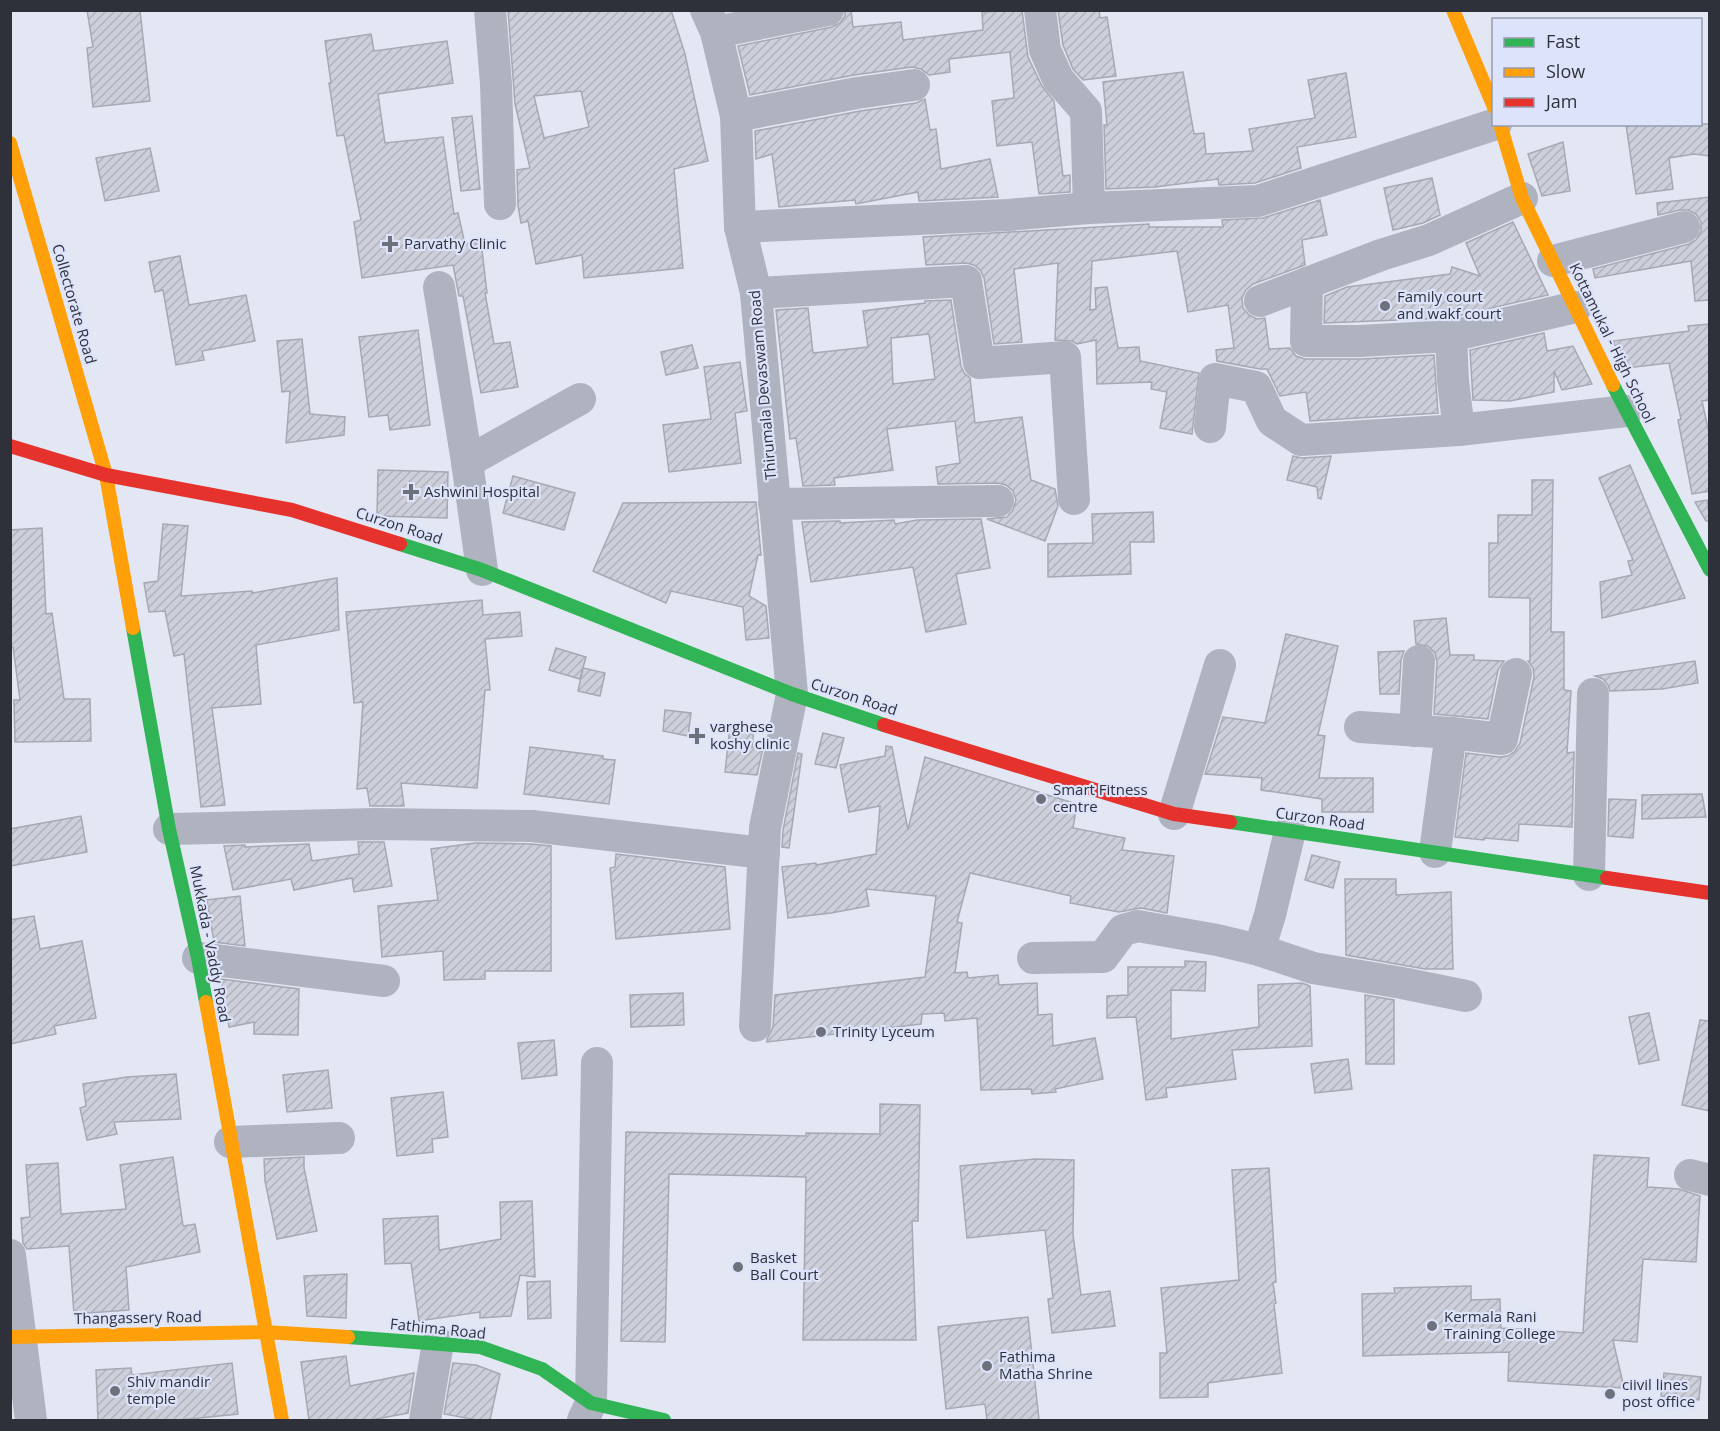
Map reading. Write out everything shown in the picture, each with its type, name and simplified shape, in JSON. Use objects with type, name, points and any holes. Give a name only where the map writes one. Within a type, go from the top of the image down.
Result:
[{"type":"main road","points":[[1453,10],[1492,102]]},
{"type":"main road","name":"Kottamukal - High School","points":[[1499,126],[1522,198],[1626,411],[1710,570]]},
{"type":"main road","name":"Collectorate Road","points":[[10,143],[106,475]]},
{"type":"main road","name":"Curzon Road","points":[[10,446],[106,475],[292,510],[482,570],[792,694],[873,722],[1174,814],[1710,893]]},
{"type":"main road","name":"Mukkada - Vaddy Road","points":[[106,475],[169,829],[198,958],[282,1420]]},
{"type":"main road","name":"Fathima Road","points":[[265,1332],[480,1347],[542,1369],[587,1412],[664,1420]]},
{"type":"main road","name":"Thangassery Road","points":[[15,1337],[265,1332]]},
{"type":"street","points":[[490,10],[496,84],[500,204]]},
{"type":"street","points":[[711,21],[828,10]]},
{"type":"street","points":[[1040,10],[1046,50],[1058,79],[1086,111],[1089,208]]},
{"type":"street","name":"Thirumala Devaswam Road","points":[[711,21],[736,116],[740,227],[756,293],[792,694],[765,828],[755,1026]]},
{"type":"street","points":[[736,116],[857,93],[914,85]]},
{"type":"street","points":[[740,227],[1258,201],[1492,126]]},
{"type":"street","points":[[1260,301],[1429,240],[1522,198]]},
{"type":"street","points":[[1553,261],[1684,227]]},
{"type":"street","points":[[756,293],[966,281],[979,363],[1065,357],[1074,499]]},
{"type":"street","points":[[1307,283],[1306,341],[1360,341],[1451,336],[1576,307]]},
{"type":"street","points":[[439,287],[482,570]]},
{"type":"street","points":[[1451,336],[1453,381],[1460,430]]},
{"type":"street","points":[[1210,427],[1215,379],[1256,387],[1272,421],[1301,440],[1460,430],[1626,411]]},
{"type":"street","points":[[467,462],[580,399]]},
{"type":"street","points":[[774,504],[998,501]]},
{"type":"street","points":[[1414,731],[1419,661]]},
{"type":"street","points":[[1174,814],[1220,665]]},
{"type":"street","points":[[1360,727],[1502,739],[1516,674]]},
{"type":"street","points":[[1589,875],[1593,694]]},
{"type":"street","points":[[1435,852],[1451,733]]},
{"type":"street","points":[[169,829],[376,824],[532,826],[764,853]]},
{"type":"street","points":[[1259,950],[1270,915],[1290,831]]},
{"type":"street","points":[[1033,958],[1103,957],[1123,930],[1138,926],[1259,950],[1313,968],[1402,982],[1466,996]]},
{"type":"street","points":[[198,958],[384,981]]},
{"type":"street","points":[[587,1412],[597,1063]]},
{"type":"street","points":[[230,1142],[339,1138]]},
{"type":"street","points":[[11,1266],[15,1337],[31,1420]]},
{"type":"street","points":[[424,1420],[438,1343]]},
{"type":"building","points":[[87,10],[140,10],[150,101],[93,107],[87,48],[93,47]]},
{"type":"building","points":[[508,10],[671,10],[685,54],[708,161],[674,169],[683,268],[584,278],[582,255],[536,264],[528,221],[521,223],[518,206],[517,170],[530,168],[515,104]],"holes":[[[581,91],[589,127],[544,138],[534,96]]]},
{"type":"building","points":[[845,10],[851,10],[853,27],[901,22],[903,40],[983,30],[982,12],[1022,10],[1028,57],[1042,86],[1054,101],[1063,176],[1070,175],[1070,192],[1039,194],[1032,142],[997,146],[992,101],[1014,98],[1010,52],[949,59],[950,72],[929,75],[921,69],[912,67],[854,75],[750,95],[738,46],[832,27],[840,23],[845,16]]},
{"type":"building","points":[[1058,10],[1099,10],[1100,18],[1107,17],[1116,76],[1083,80],[1073,69],[1063,45]]},
{"type":"building","points":[[371,34],[374,51],[447,41],[453,83],[378,94],[385,143],[443,137],[454,214],[458,213],[465,244],[481,242],[487,293],[485,293],[494,344],[510,342],[518,387],[481,393],[463,296],[459,296],[453,265],[362,278],[354,222],[361,220],[344,135],[337,136],[325,41]]},
{"type":"building","points":[[1183,72],[1194,134],[1204,133],[1206,154],[1253,151],[1249,129],[1315,118],[1308,80],[1346,73],[1356,137],[1297,147],[1301,168],[1255,183],[1219,185],[1218,179],[1155,187],[1106,189],[1104,125],[1107,125],[1103,82]]},
{"type":"building","points":[[925,99],[930,130],[936,129],[941,169],[990,159],[998,197],[919,201],[918,192],[856,204],[855,200],[779,207],[772,154],[756,159],[755,131],[916,103]]},
{"type":"building","points":[[472,116],[480,189],[461,191],[452,118]]},
{"type":"building","points":[[1702,124],[1710,124],[1710,156],[1694,154],[1669,158],[1673,189],[1636,194],[1626,126],[1702,126]]},
{"type":"building","points":[[1563,142],[1570,191],[1542,196],[1528,154]]},
{"type":"building","points":[[150,148],[159,191],[105,201],[96,158]]},
{"type":"building","points":[[1432,178],[1440,215],[1423,223],[1393,230],[1384,188]]},
{"type":"building","points":[[1710,197],[1710,300],[1695,301],[1691,261],[1595,278],[1593,269],[1689,244],[1696,240],[1701,231],[1701,222],[1696,214],[1688,210],[1680,210],[1658,215],[1657,203]]},
{"type":"building","points":[[1320,200],[1327,235],[1302,240],[1305,265],[1253,284],[1242,298],[1243,308],[1257,319],[1265,318],[1269,349],[1290,348],[1296,356],[1305,359],[1434,355],[1438,413],[1310,421],[1306,392],[1280,396],[1267,369],[1217,361],[1216,350],[1234,348],[1228,305],[1188,312],[1177,251],[1092,261],[1090,310],[1096,309],[1095,288],[1107,287],[1118,348],[1139,347],[1140,361],[1199,373],[1192,434],[1160,428],[1167,392],[1151,389],[1152,382],[1097,384],[1096,340],[1077,344],[1072,341],[1055,340],[1058,263],[1014,269],[1022,342],[994,344],[984,278],[980,270],[966,263],[926,265],[923,237],[1149,224],[1149,227],[1223,227],[1222,220],[1263,218]]},
{"type":"building","points":[[1513,222],[1548,295],[1448,318],[1324,323],[1325,296],[1347,287],[1450,274],[1452,267],[1480,276],[1466,243]]},
{"type":"building","points":[[180,256],[189,305],[246,295],[255,341],[202,351],[204,360],[176,365],[163,290],[155,292],[149,262]]},
{"type":"building","points":[[951,300],[961,366],[970,378],[975,423],[1022,417],[1031,480],[1055,489],[1058,506],[1045,541],[987,519],[1007,517],[1013,510],[1016,500],[1013,491],[1006,485],[998,483],[938,484],[936,467],[960,463],[955,421],[887,429],[893,470],[834,478],[835,485],[803,486],[796,438],[790,439],[776,310],[808,308],[813,353],[868,347],[863,311],[925,303],[925,301]],"holes":[[[929,334],[935,379],[893,384],[891,338]]]},
{"type":"building","points":[[1710,324],[1710,400],[1702,401],[1710,437],[1710,491],[1692,494],[1678,420],[1681,419],[1669,363],[1626,368],[1613,341],[1689,331],[1688,326]]},
{"type":"building","points":[[418,330],[430,425],[390,430],[388,415],[369,417],[359,337]]},
{"type":"building","points":[[1544,333],[1547,351],[1573,346],[1592,384],[1562,390],[1554,371],[1554,392],[1510,401],[1473,400],[1470,350]]},
{"type":"building","points":[[302,339],[310,414],[345,417],[344,435],[286,443],[290,391],[282,392],[277,341]]},
{"type":"building","points":[[692,345],[698,368],[666,375],[661,352]]},
{"type":"building","points":[[740,362],[747,411],[735,413],[741,463],[669,472],[663,425],[711,419],[704,367]]},
{"type":"building","points":[[1293,456],[1302,458],[1331,456],[1321,499],[1318,498],[1317,487],[1287,480]]},
{"type":"building","points":[[1630,465],[1685,598],[1602,618],[1600,582],[1632,575],[1628,561],[1633,560],[1599,478]]},
{"type":"building","points":[[378,470],[448,472],[447,518],[377,516]]},
{"type":"building","points":[[513,476],[575,493],[564,530],[503,513]]},
{"type":"building","points":[[1532,480],[1553,480],[1551,632],[1564,632],[1564,690],[1571,691],[1567,753],[1574,752],[1572,827],[1519,824],[1518,841],[1455,837],[1466,753],[1508,756],[1520,743],[1534,677],[1533,668],[1528,661],[1530,661],[1530,598],[1489,597],[1489,543],[1498,543],[1498,515],[1532,515]]},
{"type":"building","points":[[1707,500],[1710,521],[1706,521],[1695,502]]},
{"type":"building","points":[[756,502],[761,555],[758,555],[749,596],[766,606],[769,638],[746,640],[743,607],[671,591],[666,603],[593,571],[623,503]]},
{"type":"building","points":[[1153,512],[1154,542],[1130,542],[1131,574],[1048,577],[1048,544],[1093,543],[1092,514]]},
{"type":"building","points":[[981,519],[990,568],[956,574],[966,624],[926,632],[913,567],[811,582],[802,522],[840,521],[840,523],[894,520],[895,524],[917,520]]},
{"type":"building","points":[[163,524],[188,526],[181,596],[252,591],[252,593],[337,578],[339,630],[256,645],[261,704],[212,708],[225,805],[201,807],[184,654],[174,656],[165,611],[149,612],[144,583],[158,581]]},
{"type":"building","points":[[42,528],[46,614],[52,613],[64,699],[90,699],[91,741],[15,742],[14,700],[20,700],[13,647],[10,647],[10,530]]},
{"type":"building","points":[[482,600],[483,615],[520,612],[522,636],[485,639],[490,690],[485,690],[477,788],[401,783],[404,806],[370,806],[367,788],[357,789],[363,702],[354,703],[346,612]]},
{"type":"building","points":[[1446,618],[1450,655],[1474,655],[1474,660],[1504,661],[1498,670],[1488,719],[1434,714],[1437,662],[1435,653],[1428,646],[1416,644],[1414,621]]},
{"type":"building","points":[[1286,634],[1338,646],[1318,735],[1325,736],[1319,778],[1373,778],[1373,812],[1322,812],[1322,799],[1261,790],[1262,778],[1205,774],[1223,717],[1265,723]]},
{"type":"building","points":[[556,648],[586,657],[580,679],[549,670]]},
{"type":"building","points":[[1404,651],[1401,660],[1399,694],[1380,694],[1378,652]]},
{"type":"building","points":[[1695,661],[1698,683],[1662,689],[1610,691],[1603,679],[1595,676]]},
{"type":"building","points":[[583,668],[605,673],[600,696],[578,691]]},
{"type":"building","points":[[665,710],[691,713],[688,736],[663,731]]},
{"type":"building","points":[[730,727],[754,729],[752,747],[763,748],[757,775],[725,772]]},
{"type":"building","points":[[823,733],[844,738],[836,768],[815,764]]},
{"type":"building","points":[[886,746],[892,747],[908,830],[925,757],[1077,804],[1073,828],[1125,838],[1122,850],[1174,856],[1167,913],[1141,908],[1119,912],[1070,903],[1071,896],[970,873],[957,922],[962,923],[955,973],[967,972],[968,978],[998,975],[999,985],[1037,983],[1038,1015],[1052,1014],[1053,1046],[1095,1038],[1103,1079],[1055,1089],[1056,1092],[1032,1094],[1031,1089],[981,1090],[977,1018],[945,1021],[944,1013],[922,1014],[921,1024],[767,1042],[773,1027],[775,995],[925,977],[936,896],[866,889],[869,906],[788,918],[782,867],[816,863],[816,865],[876,854],[880,806],[849,812],[840,765],[885,756]]},
{"type":"building","points":[[530,747],[603,756],[603,759],[615,760],[609,804],[524,794]]},
{"type":"building","points":[[798,753],[802,754],[789,848],[782,847],[783,830]]},
{"type":"building","points":[[1702,794],[1706,817],[1642,819],[1642,795]]},
{"type":"building","points":[[1609,799],[1636,800],[1633,838],[1608,836]]},
{"type":"building","points":[[81,816],[87,852],[10,866],[10,829]]},
{"type":"building","points":[[358,842],[384,842],[392,886],[354,892],[352,878],[294,890],[291,879],[233,890],[224,846],[309,844],[312,861],[359,854]]},
{"type":"building","points":[[475,843],[551,846],[551,971],[485,971],[485,979],[444,980],[443,951],[382,957],[378,906],[438,900],[431,849]]},
{"type":"building","points":[[616,854],[725,867],[730,929],[616,939],[610,868],[615,867]]},
{"type":"building","points":[[1312,855],[1340,862],[1333,888],[1305,880]]},
{"type":"building","points":[[1345,879],[1396,879],[1396,895],[1451,892],[1453,969],[1425,969],[1346,955]]},
{"type":"building","points":[[240,896],[245,946],[214,942],[207,900]]},
{"type":"building","points":[[34,916],[40,949],[82,941],[96,1018],[54,1026],[56,1034],[10,1044],[10,920]]},
{"type":"building","points":[[1185,961],[1206,962],[1205,991],[1171,990],[1171,1039],[1259,1027],[1258,985],[1302,983],[1310,986],[1312,1046],[1232,1050],[1236,1079],[1166,1088],[1167,1097],[1146,1100],[1136,1017],[1107,1018],[1107,996],[1128,995],[1128,967],[1185,967]]},
{"type":"building","points":[[221,979],[299,989],[298,1035],[254,1034],[254,1022],[229,1027]]},
{"type":"building","points":[[683,993],[684,1025],[631,1027],[630,995]]},
{"type":"building","points":[[1365,995],[1394,1000],[1394,1064],[1366,1064]]},
{"type":"building","points":[[1649,1013],[1659,1060],[1639,1064],[1629,1017]]},
{"type":"building","points":[[1700,1020],[1710,1021],[1710,1111],[1682,1105]]},
{"type":"building","points":[[554,1040],[557,1075],[522,1079],[518,1043]]},
{"type":"building","points":[[1348,1059],[1352,1089],[1315,1093],[1311,1064]]},
{"type":"building","points":[[328,1070],[332,1108],[287,1112],[283,1075]]},
{"type":"building","points":[[176,1074],[181,1119],[114,1122],[117,1134],[87,1140],[80,1108],[86,1106],[83,1084],[127,1077]]},
{"type":"building","points":[[443,1092],[448,1137],[432,1139],[433,1152],[397,1156],[391,1098]]},
{"type":"building","points":[[880,1104],[920,1105],[918,1221],[912,1221],[916,1340],[803,1340],[806,1177],[669,1174],[665,1342],[621,1341],[626,1132],[806,1136],[806,1133],[880,1134]]},
{"type":"building","points":[[1594,1155],[1649,1158],[1647,1187],[1679,1189],[1700,1196],[1696,1262],[1643,1259],[1637,1342],[1613,1340],[1624,1388],[1508,1381],[1509,1352],[1363,1356],[1362,1294],[1395,1293],[1394,1288],[1471,1286],[1471,1300],[1500,1299],[1501,1328],[1583,1333]]},
{"type":"building","points":[[173,1157],[183,1226],[195,1224],[200,1252],[126,1267],[129,1310],[74,1314],[69,1246],[27,1249],[23,1243],[21,1218],[30,1217],[26,1165],[58,1163],[61,1214],[126,1209],[120,1165]]},
{"type":"building","points":[[304,1157],[304,1168],[317,1231],[277,1239],[265,1181],[264,1159]]},
{"type":"building","points":[[1035,1159],[1074,1160],[1073,1235],[1081,1295],[1110,1291],[1115,1326],[1052,1333],[1048,1299],[1053,1298],[1045,1230],[967,1238],[960,1166]]},
{"type":"building","points":[[1269,1168],[1276,1282],[1273,1283],[1276,1303],[1274,1304],[1282,1373],[1208,1383],[1208,1397],[1160,1398],[1160,1353],[1167,1353],[1161,1288],[1239,1280],[1232,1170]]},
{"type":"building","points":[[532,1201],[535,1277],[520,1275],[511,1316],[480,1318],[480,1312],[419,1321],[411,1263],[385,1264],[383,1219],[438,1216],[439,1250],[501,1239],[500,1202]]},
{"type":"building","points":[[347,1274],[346,1318],[307,1316],[304,1276]]},
{"type":"building","points":[[550,1281],[551,1318],[528,1319],[527,1282]]},
{"type":"building","name":"Fathima Matha Shrine","points":[[1028,1317],[1039,1420],[987,1420],[985,1404],[946,1409],[938,1327]]},
{"type":"building","points":[[346,1356],[350,1386],[414,1373],[408,1413],[371,1420],[309,1420],[301,1362]]},
{"type":"building","points":[[232,1363],[238,1414],[180,1420],[98,1420],[96,1370],[131,1368],[132,1375]]},
{"type":"building","points":[[453,1363],[476,1365],[500,1374],[490,1420],[444,1414]]},
{"type":"building","points":[[1664,1373],[1701,1377],[1699,1400],[1661,1396]]},
{"type":"traffic: fast","points":[[1613,385],[1710,570]]},
{"type":"traffic: fast","points":[[400,544],[482,570],[792,694],[884,725]]},
{"type":"traffic: fast","points":[[133,628],[169,829],[206,1002]]},
{"type":"traffic: fast","points":[[1230,822],[1607,878]]},
{"type":"traffic: fast","points":[[348,1337],[480,1347],[542,1369],[591,1403],[664,1420]]},
{"type":"traffic: slow","points":[[1453,10],[1492,102]]},
{"type":"traffic: slow","points":[[1501,126],[1522,198],[1613,385]]},
{"type":"traffic: slow","points":[[10,143],[106,475],[133,628]]},
{"type":"traffic: slow","points":[[206,1002],[282,1420]]},
{"type":"traffic: slow","points":[[10,1337],[265,1332],[348,1337]]},
{"type":"traffic: jam","points":[[10,446],[106,475],[292,510],[400,544]]},
{"type":"traffic: jam","points":[[884,725],[1174,814],[1230,822]]},
{"type":"traffic: jam","points":[[1607,878],[1710,893]]},
{"type":"place","name":"Parvathy Clinic","points":[[390,244]]},
{"type":"place","name":"Family court and wakf court","points":[[1385,306]]},
{"type":"place","name":"Ashwini Hospital","points":[[411,492]]},
{"type":"place","name":"varghese koshy clinic","points":[[697,736]]},
{"type":"place","name":"Smart Fitness centre","points":[[1041,799]]},
{"type":"place","name":"Trinity Lyceum","points":[[821,1032]]},
{"type":"place","name":"Basket Ball Court","points":[[738,1267]]},
{"type":"place","name":"Kermala Rani Training College","points":[[1432,1326]]},
{"type":"place","name":"Fathima Matha Shrine","points":[[987,1366]]},
{"type":"place","name":"Shiv mandir temple","points":[[115,1391]]},
{"type":"place","name":"ciivil lines post office","points":[[1610,1394]]}]
